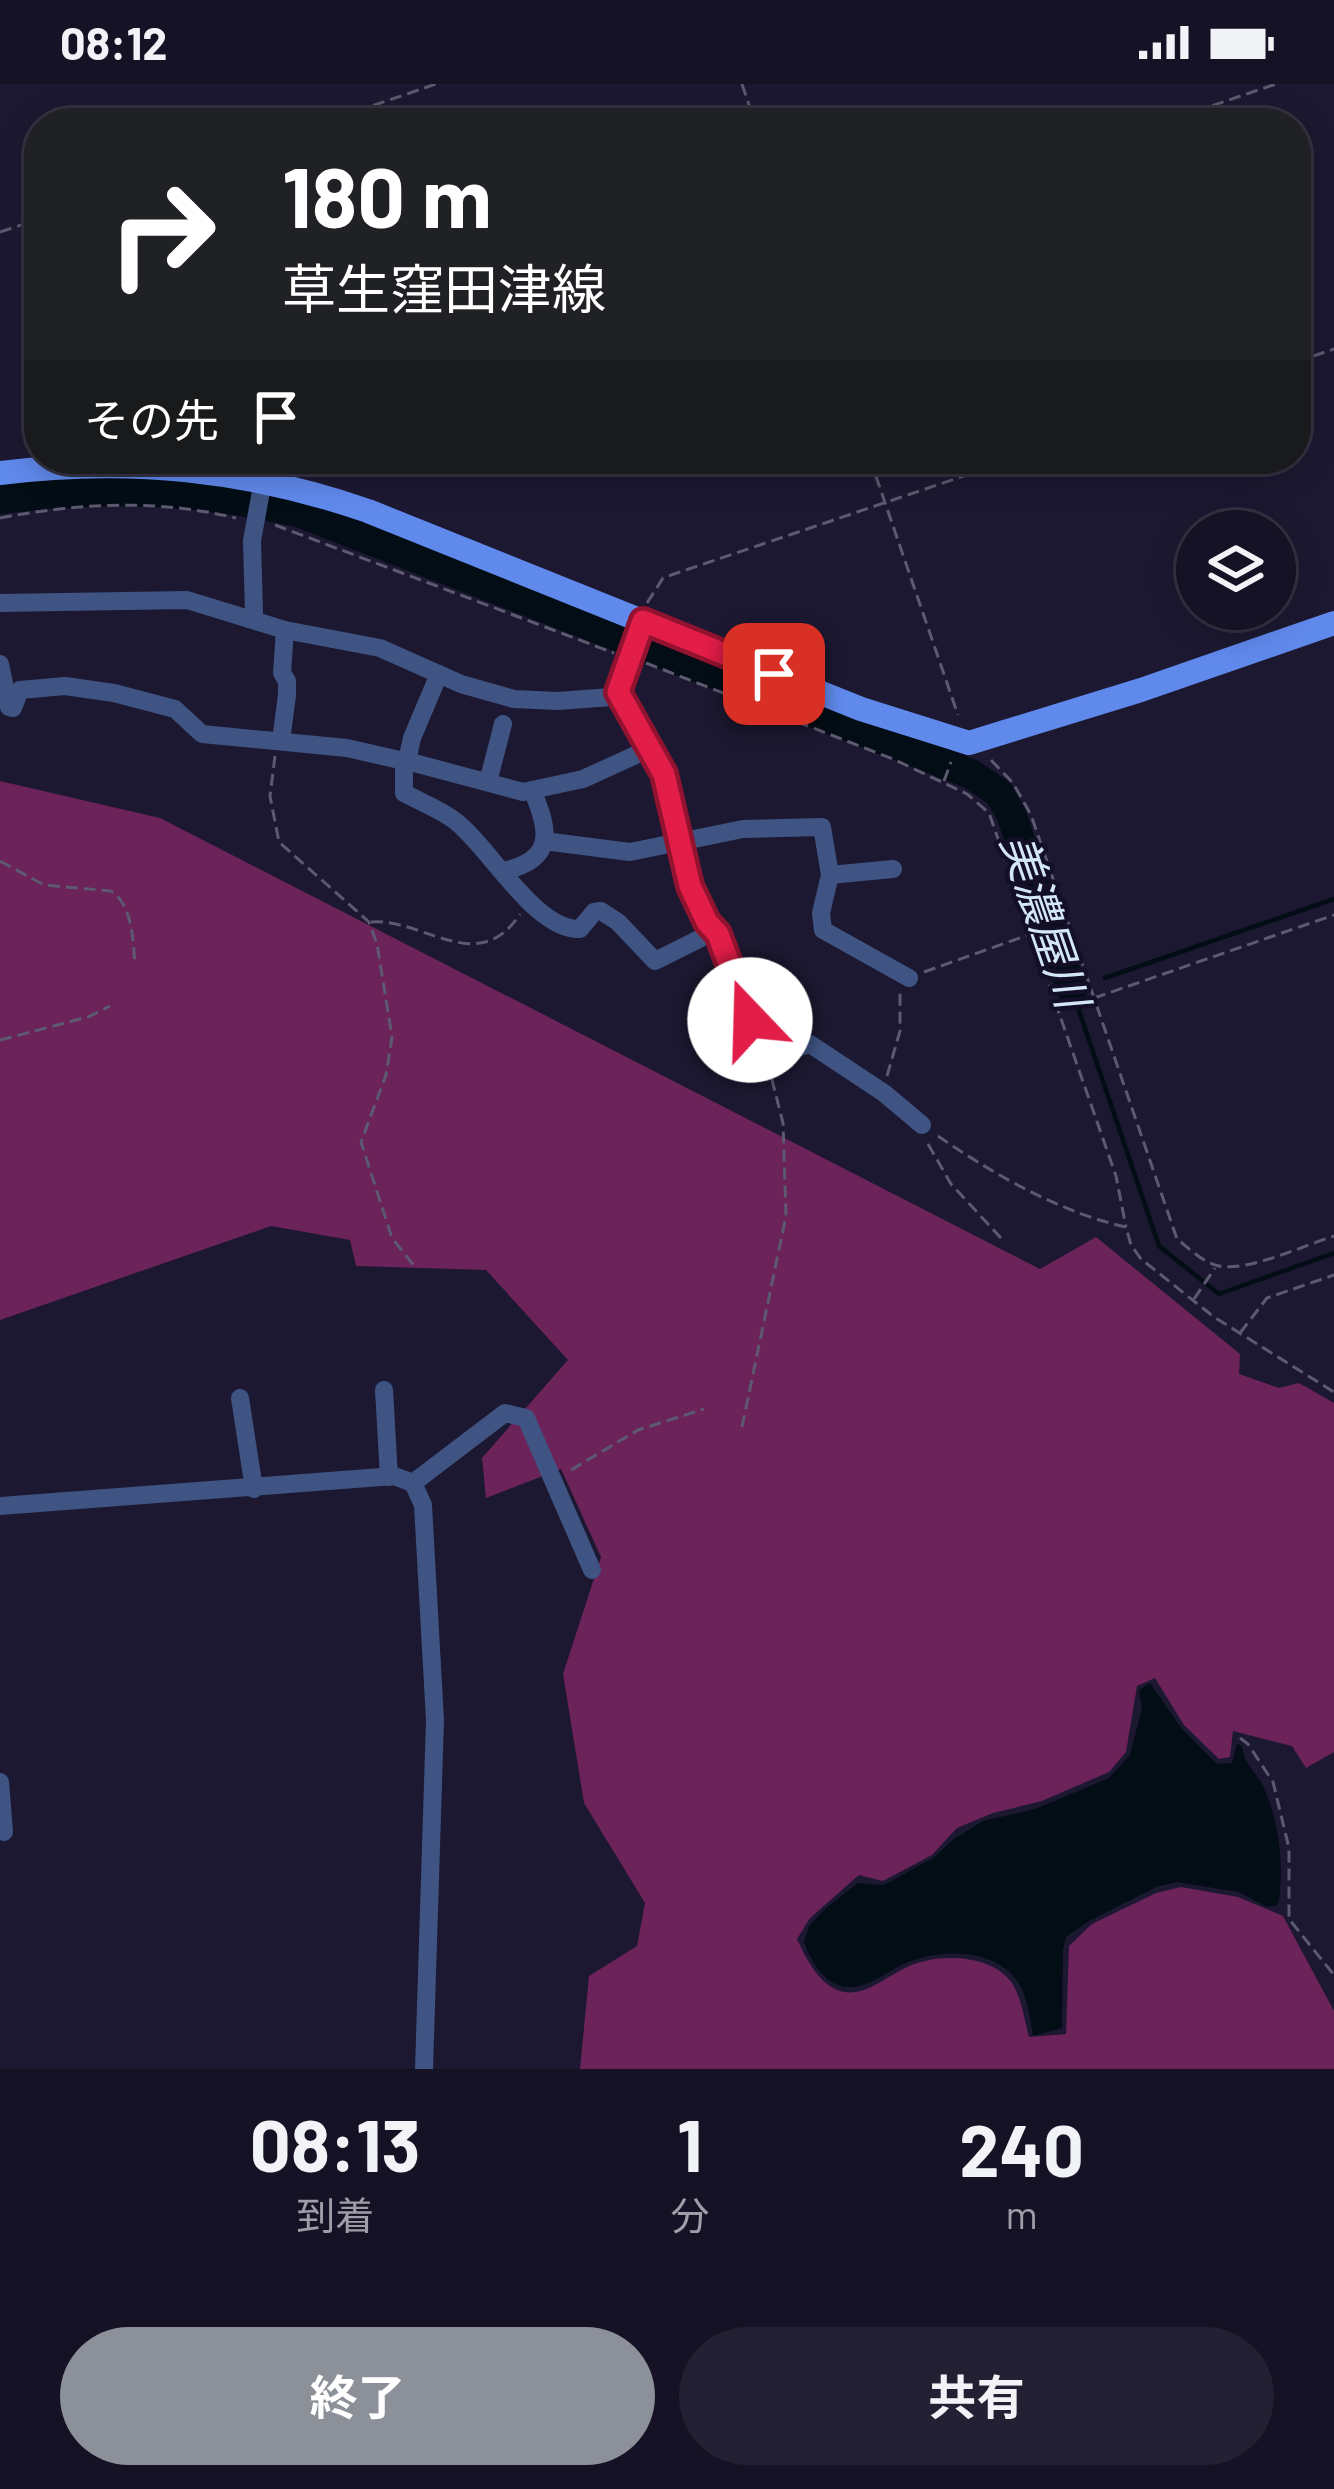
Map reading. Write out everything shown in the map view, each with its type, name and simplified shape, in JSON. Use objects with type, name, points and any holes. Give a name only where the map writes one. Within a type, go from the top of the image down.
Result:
[{"type":"main road","points":[[228,474],[368,511],[960,752],[1334,622]]},
{"type":"street","points":[[250,619],[254,613],[254,520],[262,485]]},
{"type":"street","points":[[0,603],[177,598],[285,630],[380,648],[492,694],[530,700],[610,697],[618,692],[641,620]]},
{"type":"street","points":[[276,741],[287,695],[282,673],[285,630]]},
{"type":"street","points":[[0,664],[9,707],[14,708],[20,690],[65,686],[114,693],[175,709],[202,734],[406,761],[524,792],[583,779],[651,748]]},
{"type":"street","points":[[439,674],[418,720],[406,761],[404,793],[455,821],[528,901],[569,929],[580,929],[601,911],[656,961],[716,931]]},
{"type":"street","points":[[618,692],[664,774],[690,886],[716,931],[767,1057],[810,1044],[884,1093],[922,1125]]},
{"type":"street","points":[[488,782],[503,724]]},
{"type":"street","points":[[503,872],[534,862],[544,841],[545,826],[532,790]]},
{"type":"street","points":[[544,841],[630,852],[743,829],[822,827],[830,875],[821,913],[823,930],[909,978]]},
{"type":"street","points":[[830,875],[893,869]]},
{"type":"street","points":[[384,1390],[389,1477]]},
{"type":"street","points":[[240,1398],[254,1490]]},
{"type":"street","points":[[413,1483],[505,1413],[526,1418],[592,1570]]},
{"type":"street","points":[[0,1506],[389,1477],[413,1483]]},
{"type":"street","points":[[413,1483],[423,1505],[436,1720],[424,2069]]},
{"type":"street","points":[[0,1782],[4,1832]]},
{"type":"path","points":[[366,108],[436,84]]},
{"type":"path","points":[[1206,108],[1276,84]]},
{"type":"path","points":[[875,474],[960,752],[943,782]]},
{"type":"path","points":[[641,620],[663,578],[971,474]]},
{"type":"path","points":[[0,518],[88,505],[206,510],[283,527],[893,759],[967,794],[989,813],[1116,1176],[1131,1245],[1142,1259],[1239,1335],[1334,1392]]},
{"type":"path","points":[[276,741],[270,796],[279,842],[369,922],[377,944],[392,1037],[386,1075],[361,1142],[392,1238],[416,1267]]},
{"type":"path","points":[[960,752],[1006,774],[1031,815],[1177,1239],[1222,1267],[1334,1236]]},
{"type":"path","points":[[0,861],[44,885],[111,891],[119,896],[129,923],[135,965]]},
{"type":"path","points":[[369,922],[386,921],[447,942],[478,943],[495,939],[512,926],[528,901]]},
{"type":"path","points":[[1093,999],[1334,915]]},
{"type":"path","points":[[884,1093],[900,1030],[901,988],[909,978],[1030,935]]},
{"type":"path","points":[[0,1040],[110,1006]]},
{"type":"path","points":[[742,1427],[786,1216],[783,1123],[767,1057]]},
{"type":"path","points":[[922,1125],[1042,1196],[1099,1221],[1126,1227]]},
{"type":"path","points":[[922,1125],[951,1184],[1001,1238]]},
{"type":"path","points":[[1193,1300],[1216,1265]]},
{"type":"path","points":[[1239,1335],[1267,1298],[1334,1275]]},
{"type":"path","points":[[554,1480],[619,1439],[704,1409]]},
{"type":"path","points":[[1240,1738],[1249,1744],[1273,1782],[1289,1848],[1289,1919],[1334,1975]]},
{"type":"shaded area","points":[[0,781],[160,818],[1040,1269],[1096,1237],[1240,1354],[1239,1374],[1279,1388],[1299,1383],[1334,1403],[1334,1752],[1306,1768],[1292,1746],[1233,1731],[1230,1757],[1219,1759],[1184,1725],[1155,1678],[1137,1686],[1126,1752],[1109,1772],[1042,1801],[957,1828],[932,1855],[883,1881],[859,1875],[810,1918],[797,1939],[818,1975],[846,1992],[864,1990],[919,1962],[977,1961],[1003,1973],[1012,1983],[1029,2037],[1066,2034],[1069,1946],[1092,1924],[1156,1893],[1181,1887],[1238,1897],[1283,1916],[1334,2011],[1334,2069],[580,2069],[589,1976],[637,1946],[645,1903],[584,1803],[563,1674],[601,1557],[561,1469],[486,1498],[482,1458],[568,1360],[486,1270],[356,1266],[350,1240],[271,1226],[0,1320]]},
{"type":"shaded area","points":[[1150,1683],[1181,1728],[1217,1764],[1232,1763],[1237,1744],[1242,1746],[1274,1815],[1281,1861],[1278,1905],[1267,1907],[1239,1892],[1176,1882],[1156,1887],[1089,1921],[1066,1937],[1062,2028],[1033,2036],[1018,1982],[982,1957],[950,1953],[919,1958],[854,1987],[839,1986],[820,1971],[804,1942],[809,1926],[858,1883],[884,1885],[933,1858],[983,1821],[1035,1809],[1109,1778],[1130,1755],[1142,1708],[1139,1690]]},
{"type":"waterway","name":"美濃屋川","points":[[0,499],[151,492],[301,513],[971,774],[999,793],[1011,814],[1072,990]]},
{"type":"waterway","points":[[1105,978],[1334,899]]},
{"type":"waterway","name":"美濃屋川","points":[[1079,987],[1072,990],[1159,1246],[1219,1294],[1334,1253]]},
{"type":"route","points":[[750,1020],[718,934],[690,886],[664,774],[618,692],[643,621],[774,674]]}]
